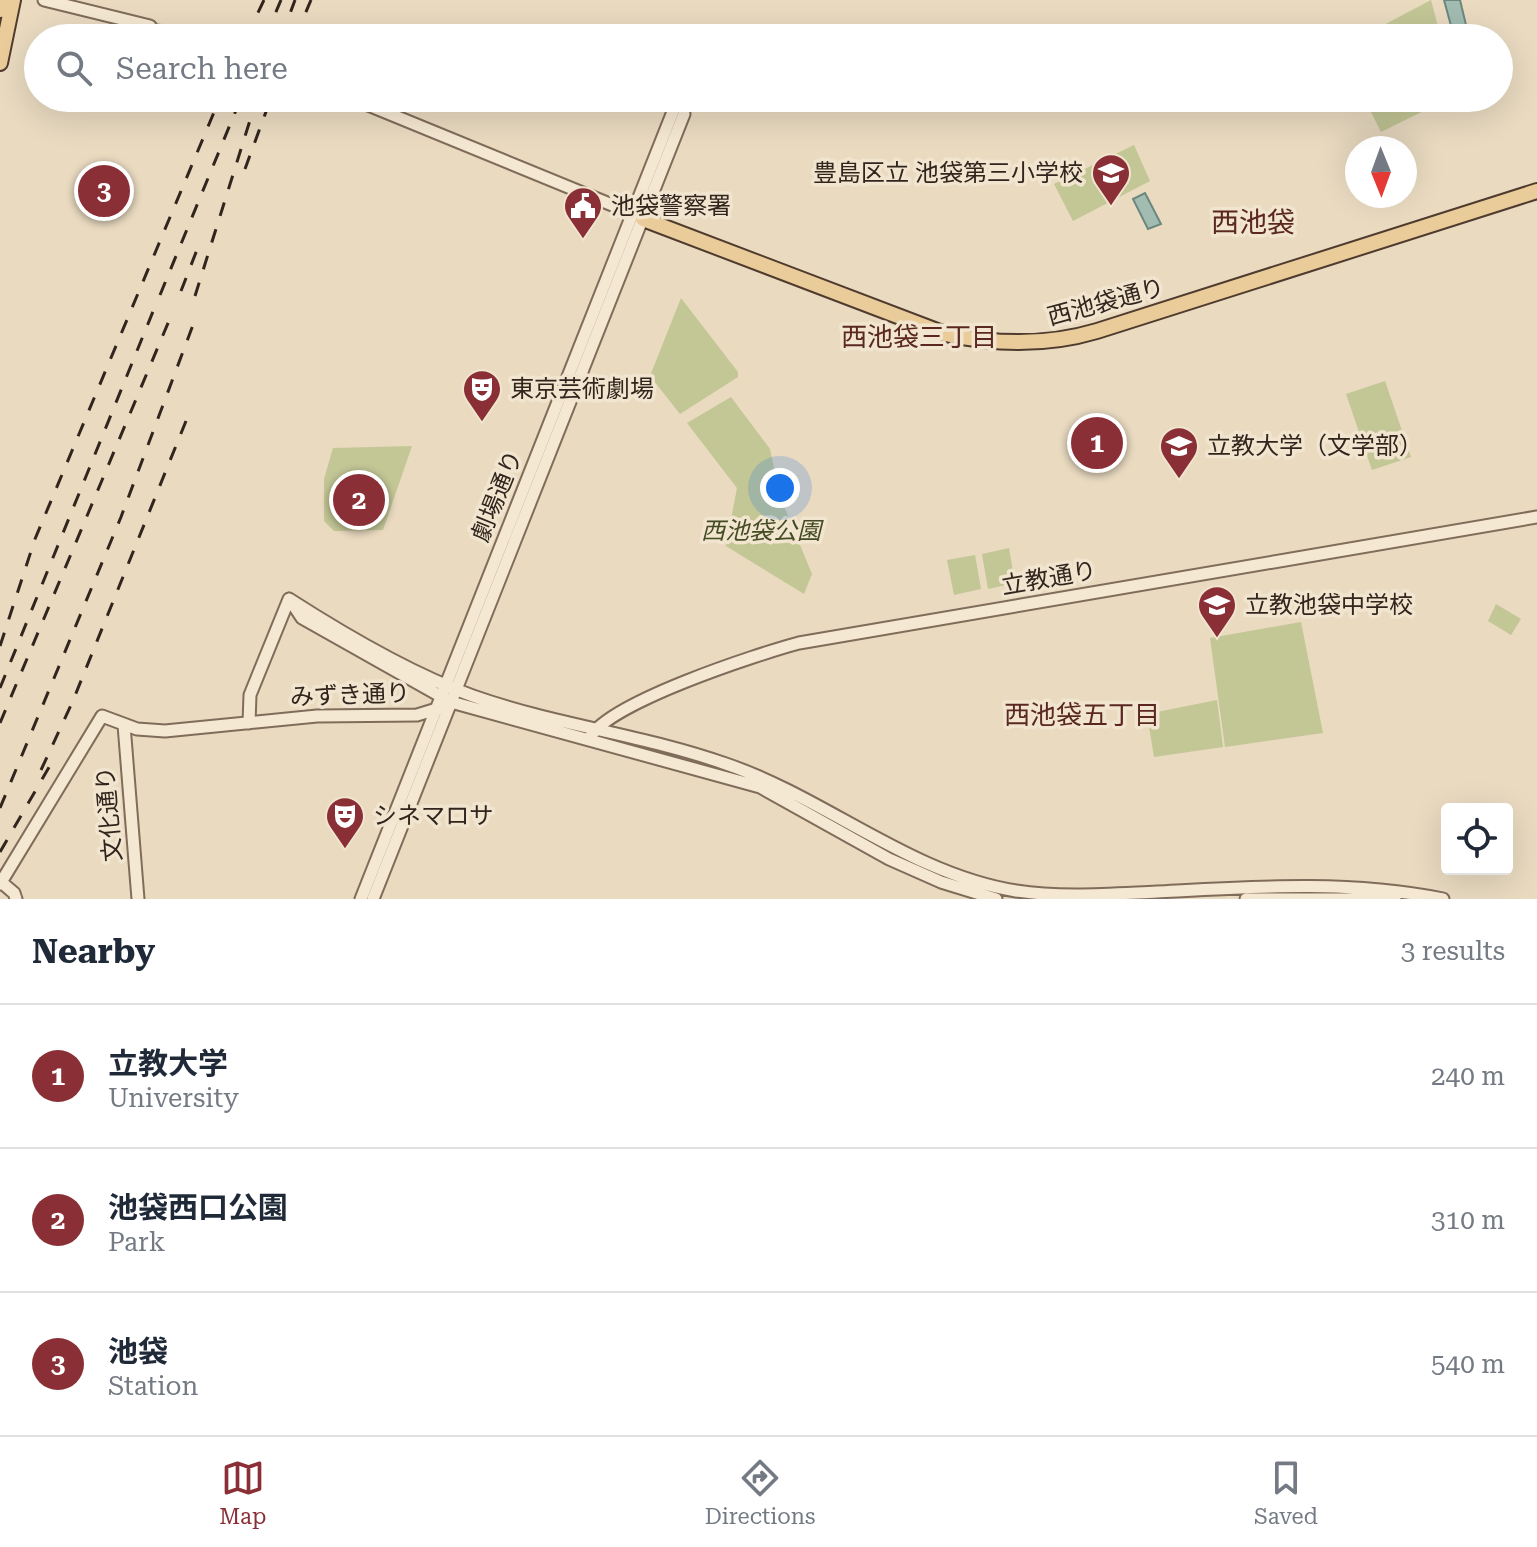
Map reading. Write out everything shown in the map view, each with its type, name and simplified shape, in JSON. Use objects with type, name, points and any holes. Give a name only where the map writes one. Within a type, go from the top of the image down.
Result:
[{"type":"main road","points":[[0,10],[2,0]]},
{"type":"main road","points":[[0,63],[13,0]]},
{"type":"main road","name":"西池袋通り","points":[[638,216],[945,334],[985,341],[1027,343],[1097,331],[1537,191]]},
{"type":"street","points":[[44,0],[142,24]]},
{"type":"street","points":[[385,112],[638,216]]},
{"type":"street","name":"劇場通り","points":[[373,899],[448,693],[679,112]]},
{"type":"street","name":"立教通り","points":[[593,732],[613,715],[711,671],[799,643],[1537,517]]},
{"type":"street","name":"みずき通り","points":[[1,883],[102,716],[124,725],[165,731],[249,723],[317,716],[389,718],[435,710],[448,693],[302,618],[289,599],[250,695],[249,723]]},
{"type":"street","points":[[448,693],[725,763],[780,787],[921,861],[984,883],[1018,891],[1107,894],[1315,886],[1381,888],[1443,899]]},
{"type":"street","points":[[361,899],[435,710]]},
{"type":"street","name":"文化通り","points":[[124,725],[138,899]]},
{"type":"street","points":[[593,732],[760,787],[889,859],[941,882],[996,899]]},
{"type":"street","points":[[1,883],[14,893],[16,899]]},
{"type":"street","points":[[1246,899],[1395,899]]},
{"type":"green space","points":[[1431,0],[1437,24],[1386,24]]},
{"type":"green space","points":[[1371,112],[1422,112],[1381,132]]},
{"type":"green space","points":[[1134,145],[1150,181],[1073,221],[1054,184]]},
{"type":"green space","points":[[681,298],[738,372],[738,377],[680,414],[650,376]]},
{"type":"green space","points":[[1385,381],[1411,457],[1372,470],[1346,394]]},
{"type":"green space","name":"西池袋公園","points":[[731,397],[770,449],[780,496],[812,574],[804,594],[726,546],[737,488],[687,423]]},
{"type":"green space","points":[[412,446],[383,530],[334,531],[324,521],[324,479],[333,448]]},
{"type":"green space","points":[[1009,548],[1015,583],[988,589],[982,554]]},
{"type":"green space","points":[[975,555],[981,589],[954,595],[947,560]]},
{"type":"green space","points":[[1496,604],[1521,619],[1511,635],[1488,621]]},
{"type":"green space","points":[[1301,622],[1323,733],[1225,747],[1210,638]]},
{"type":"green space","points":[[1217,700],[1223,747],[1154,757],[1147,714]]},
{"type":"shaded area","points":[[1444,0],[1460,0],[1466,24],[1451,24]]},
{"type":"shaded area","points":[[1145,193],[1161,224],[1148,229],[1133,199]]},
{"type":"railway","points":[[253,24],[264,0]]},
{"type":"railway","points":[[271,24],[281,0]]},
{"type":"railway","points":[[286,24],[295,0]]},
{"type":"railway","points":[[301,24],[311,0]]},
{"type":"railway","points":[[0,646],[35,539],[214,112]]},
{"type":"railway","points":[[160,295],[235,112]]},
{"type":"railway","points":[[195,296],[253,112]]},
{"type":"railway","points":[[245,169],[266,112]]},
{"type":"railway","points":[[181,291],[200,242]]},
{"type":"railway","points":[[0,688],[154,309]]},
{"type":"railway","points":[[0,723],[171,316]]},
{"type":"railway","points":[[0,808],[121,517],[193,325]]},
{"type":"railway","points":[[41,770],[72,703],[186,421]]},
{"type":"railway","points":[[0,852],[52,762]]},
{"type":"place","name":"池袋","points":[[104,191]]},
{"type":"place","name":"豊島区立 池袋第三小学校","points":[[1111,207]]},
{"type":"place","name":"池袋警察署","points":[[583,240]]},
{"type":"place","name":"東京芸術劇場","points":[[482,423]]},
{"type":"place","name":"立教大学","points":[[1097,443]]},
{"type":"place","name":"立教大学（文学部）","points":[[1179,480]]},
{"type":"place","name":"池袋西口公園","points":[[359,500]]},
{"type":"place","name":"立教池袋中学校","points":[[1217,639]]},
{"type":"place","name":"シネマロサ","points":[[345,850]]},
{"type":"district","name":"西池袋","points":[[1253,222]]},
{"type":"district","name":"西池袋三丁目","points":[[919,337]]},
{"type":"district","name":"西池袋五丁目","points":[[1082,715]]}]
